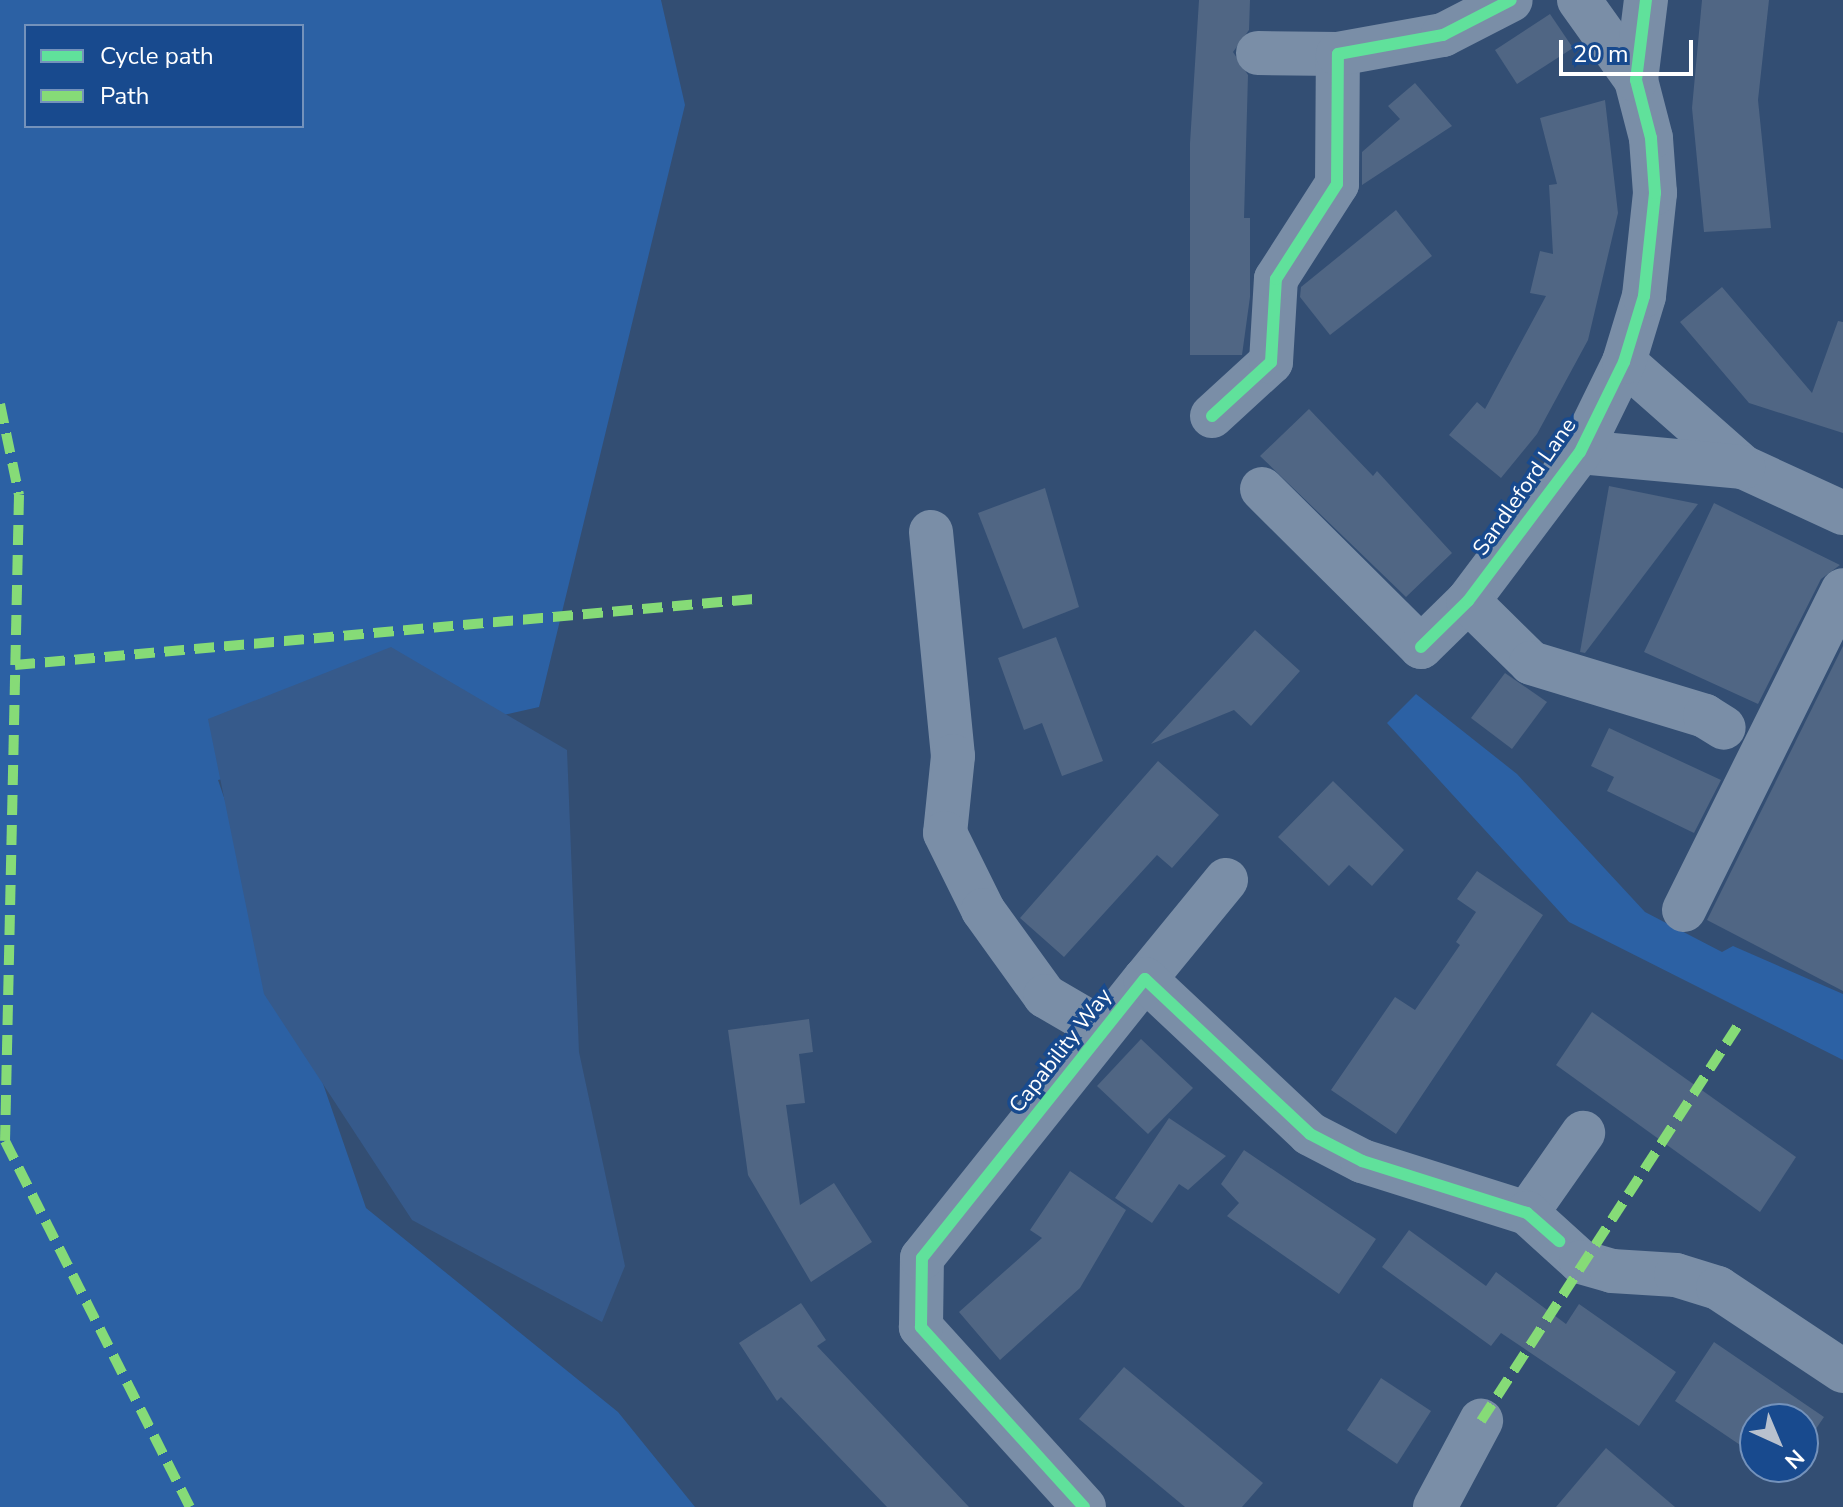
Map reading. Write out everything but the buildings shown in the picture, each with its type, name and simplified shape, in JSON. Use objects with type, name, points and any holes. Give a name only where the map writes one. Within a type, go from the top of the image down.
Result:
[{"type":"street","points":[[1258,53],[1338,54],[1443,35],[1511,0]]},
{"type":"street","name":"Sandleford Lane","points":[[1262,489],[1421,647],[1468,601],[1580,452],[1624,362],[1644,296],[1655,193],[1651,138],[1636,80],[1579,0]]},
{"type":"street","name":"Sandleford Lane","points":[[1636,80],[1646,0]]},
{"type":"street","points":[[1212,416],[1271,362],[1276,279],[1337,184],[1338,54]]},
{"type":"street","name":"Sandleford Lane","points":[[1624,362],[1743,467],[1843,513]]},
{"type":"street","name":"Sandleford Lane","points":[[1580,452],[1743,467]]},
{"type":"street","points":[[931,532],[953,756],[945,833],[983,910],[1045,996],[1100,1028]]},
{"type":"street","points":[[1684,910],[1843,590]]},
{"type":"street","points":[[1468,601],[1531,663],[1692,711],[1724,728]]},
{"type":"street","name":"Capability Way","points":[[1084,1507],[921,1327],[919,1287],[922,1258],[1100,1028],[1145,979],[1226,880]]},
{"type":"street","points":[[1145,979],[1310,1134],[1362,1161],[1543,1227],[1581,1262],[1612,1271],[1676,1275],[1718,1288],[1843,1371]]},
{"type":"street","points":[[1543,1227],[1583,1133]]},
{"type":"street","points":[[1447,1503],[1481,1421]]},
{"type":"shaded area","points":[[0,0],[661,0],[685,105],[539,707],[218,780],[366,1208],[618,1412],[695,1507],[0,1507]]},
{"type":"shaded area","points":[[391,647],[567,750],[579,1052],[625,1266],[602,1322],[412,1220],[264,994],[208,719]]},
{"type":"shaded area","points":[[1416,694],[1517,774],[1645,912],[1722,952],[1733,946],[1843,994],[1843,1060],[1569,922],[1387,723]]},
{"type":"marked path","points":[[0,404],[19,495],[5,1141],[190,1507]]},
{"type":"marked path","points":[[15,665],[754,599]]},
{"type":"marked path","points":[[1481,1421],[1741,1021]]},
{"type":"cycle path","points":[[1212,416],[1271,362],[1276,279],[1337,184],[1338,54],[1443,35],[1511,0]]},
{"type":"cycle path","points":[[1421,647],[1468,601],[1580,452],[1624,362],[1644,296],[1655,193],[1651,138],[1636,80],[1646,0]]},
{"type":"cycle path","points":[[1084,1507],[921,1327],[922,1258],[1145,979],[1310,1134],[1362,1161],[1527,1213],[1559,1241]]}]
